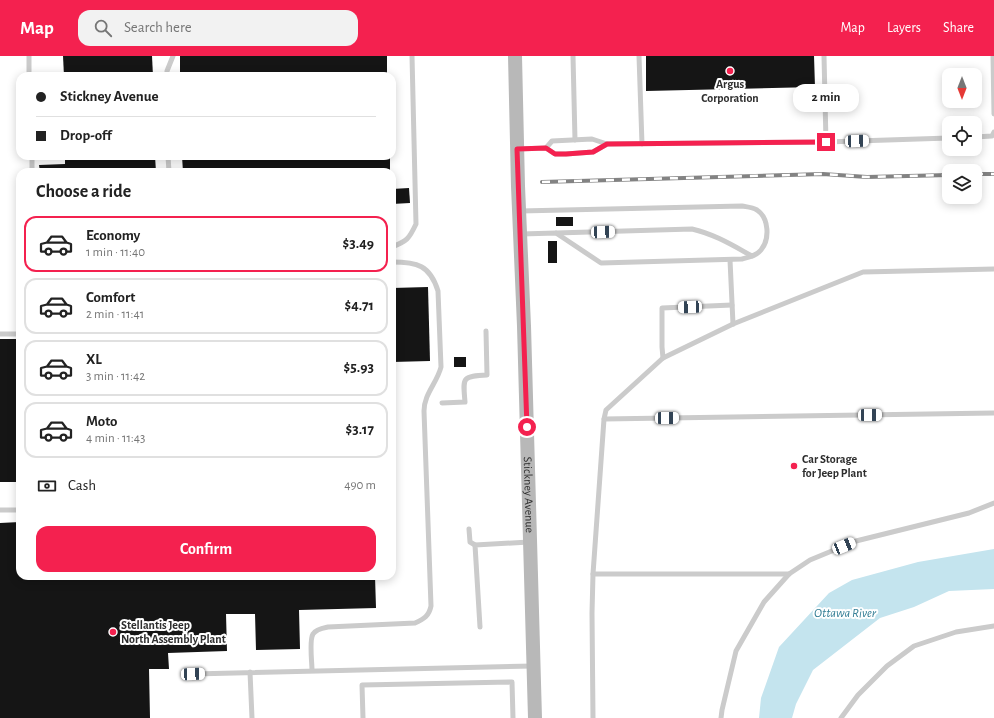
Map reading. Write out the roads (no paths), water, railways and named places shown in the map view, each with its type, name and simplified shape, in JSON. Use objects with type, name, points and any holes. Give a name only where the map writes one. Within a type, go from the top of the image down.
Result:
[{"type":"street","name":"Stickney Avenue","points":[[515,56],[535,718]]},
{"type":"lane","points":[[29,56],[29,72]]},
{"type":"lane","points":[[167,72],[173,56]]},
{"type":"lane","points":[[396,245],[405,241],[416,224],[412,56]]},
{"type":"lane","points":[[574,56],[575,140]]},
{"type":"lane","points":[[640,56],[642,144]]},
{"type":"lane","points":[[824,56],[826,142]]},
{"type":"lane","points":[[993,56],[994,114]]},
{"type":"lane","points":[[982,137],[992,136],[994,132]]},
{"type":"lane","points":[[546,148],[552,141],[592,139],[607,144],[642,144],[826,142],[942,138]]},
{"type":"lane","points":[[517,149],[546,148],[555,154],[566,154],[593,152],[607,144]]},
{"type":"lane","points":[[519,211],[721,206],[750,207],[758,210],[763,216],[767,230],[766,240],[761,250],[752,256],[730,260],[601,263],[556,233]]},
{"type":"lane","points":[[520,234],[692,229],[716,237],[752,256]]},
{"type":"lane","points":[[730,260],[733,324]]},
{"type":"lane","points":[[312,670],[311,640],[313,633],[320,628],[415,623],[423,620],[429,614],[431,606],[424,411],[425,398],[440,372],[441,367],[438,291],[435,281],[430,273],[422,267],[414,263],[396,262]]},
{"type":"lane","points":[[593,718],[593,574],[604,419],[606,410],[664,358],[733,324],[863,272],[994,269]]},
{"type":"lane","points":[[664,358],[662,348],[662,308],[732,305]]},
{"type":"lane","points":[[442,403],[465,402],[464,386],[467,378],[471,376],[487,375],[486,332]]},
{"type":"lane","points":[[0,334],[16,334]]},
{"type":"lane","points":[[604,419],[994,413]]},
{"type":"lane","points":[[722,718],[722,710],[736,650],[764,602],[789,574],[810,560],[856,541],[969,513],[994,503]]},
{"type":"lane","points":[[0,510],[16,510]]},
{"type":"lane","points":[[469,529],[470,542],[475,545],[530,542]]},
{"type":"lane","points":[[475,545],[480,627]]},
{"type":"lane","points":[[593,574],[789,574]]},
{"type":"lane","points":[[841,718],[858,695],[887,666],[914,646],[956,632],[994,626]]},
{"type":"lane","points":[[193,674],[312,670],[534,666]]},
{"type":"lane","points":[[250,672],[252,718]]},
{"type":"lane","points":[[363,718],[362,685],[512,682],[513,718]]},
{"type":"water","name":"Ottawa River","points":[[994,549],[994,589],[949,591],[914,607],[880,618],[813,670],[796,704],[792,718],[759,718],[761,698],[779,647],[829,593],[852,580],[918,562]]},
{"type":"railway","points":[[542,182],[823,174],[867,177],[942,175]]},
{"type":"railway","points":[[982,174],[994,174]]},
{"type":"place","name":"Argus Corporation","points":[[730,71]]},
{"type":"place","name":"Car Storage for Jeep Plant","points":[[794,466]]},
{"type":"place","name":"Stellantis Jeep North Assembly Plant","points":[[113,632]]}]
